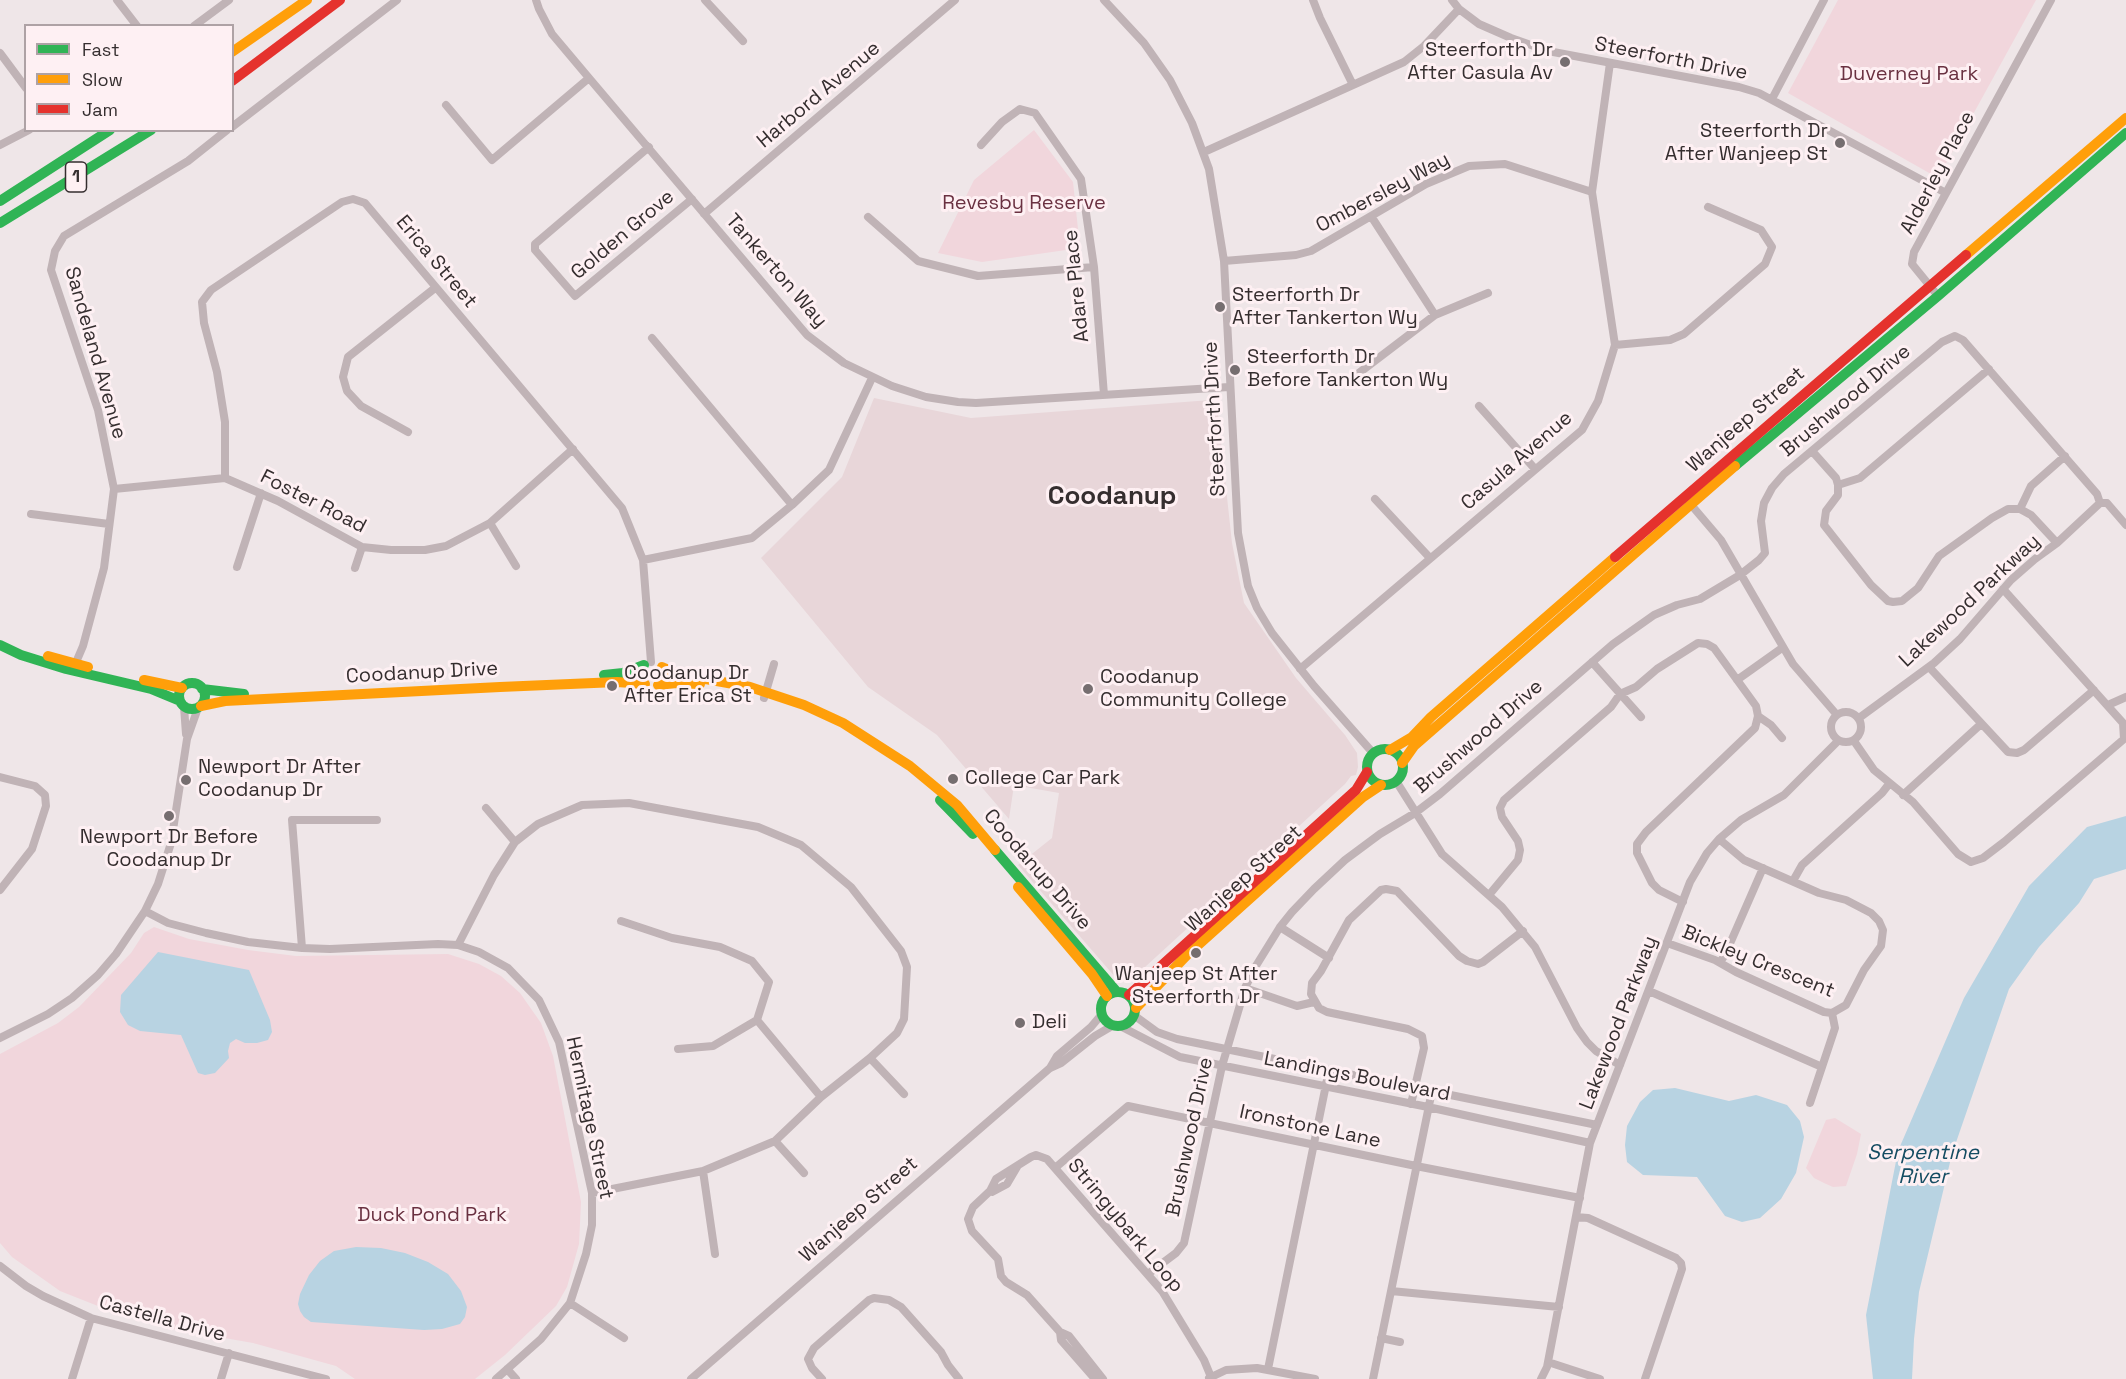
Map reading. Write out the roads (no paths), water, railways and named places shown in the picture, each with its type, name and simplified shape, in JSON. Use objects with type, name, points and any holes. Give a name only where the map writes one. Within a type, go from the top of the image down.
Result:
[{"type":"main road","points":[[234,51],[307,0]]},
{"type":"main road","points":[[234,80],[340,0]]},
{"type":"main road","name":"Wanjeep Street","points":[[1402,763],[1414,746],[1687,500],[1930,286],[2126,118]]},
{"type":"main road","name":"1","points":[[0,201],[107,132]]},
{"type":"main road","name":"1","points":[[0,222],[148,132]]},
{"type":"main road","name":"Wanjeep Street","points":[[1390,750],[1412,737],[1440,709],[1687,500],[1938,296],[2126,133]]},
{"type":"main road","points":[[0,639],[74,667],[151,688],[191,710],[199,707],[205,700],[202,689],[192,683],[182,688],[179,694],[182,704]]},
{"type":"main road","points":[[0,645],[21,655],[182,688]]},
{"type":"main road","points":[[645,684],[640,676],[652,665],[663,679],[658,685]]},
{"type":"main road","name":"Coodanup Drive","points":[[202,689],[263,694],[614,675],[652,665],[678,674],[732,683],[812,715],[848,733],[899,766],[932,792],[988,851],[1092,974],[1112,994]]},
{"type":"main road","name":"Coodanup Drive","points":[[199,707],[225,701],[617,682],[650,686],[691,683],[765,695]]},
{"type":"main road","points":[[1384,749],[1398,755],[1402,763],[1402,773],[1396,782],[1381,785],[1372,780],[1367,772],[1367,762],[1373,753],[1384,749]]},
{"type":"main road","name":"Wanjeep Street","points":[[1129,995],[1356,790],[1367,772]]},
{"type":"main road","name":"Wanjeep Street","points":[[1135,1012],[1186,955],[1363,796],[1381,785]]},
{"type":"main road","points":[[1112,994],[1129,995],[1135,1012],[1132,1021],[1117,1026],[1107,1023],[1101,1014],[1101,1004],[1112,994]]},
{"type":"street","points":[[117,0],[135,24]]},
{"type":"street","points":[[197,24],[229,0]]},
{"type":"street","points":[[234,125],[397,0]]},
{"type":"street","name":"Tankerton Way","points":[[536,0],[538,9],[552,34],[704,214],[807,335],[844,363],[872,378],[926,397],[958,402],[976,403],[1229,387]]},
{"type":"street","points":[[705,0],[743,41]]},
{"type":"street","name":"Harbord Avenue","points":[[704,214],[955,0]]},
{"type":"street","name":"Steerforth Drive","points":[[1104,0],[1128,24],[1164,71],[1180,98],[1204,152],[1215,195],[1224,261],[1238,533],[1248,586],[1257,608],[1272,633],[1373,753]]},
{"type":"street","points":[[1313,0],[1353,85]]},
{"type":"street","name":"Steerforth Drive","points":[[1452,0],[1459,9],[1479,24],[1531,46],[1561,55],[1739,87],[1772,99],[1946,193]]},
{"type":"street","points":[[1772,99],[1824,0]]},
{"type":"street","name":"Alderley Place","points":[[1938,296],[1915,268],[1912,258],[2051,0]]},
{"type":"street","points":[[1204,152],[1404,62],[1424,46],[1459,9]]},
{"type":"street","points":[[0,53],[24,85]]},
{"type":"street","name":"Casula Avenue","points":[[1300,669],[1582,430],[1598,401],[1615,345],[1592,192],[1611,63]]},
{"type":"street","points":[[446,105],[492,160],[589,78]]},
{"type":"street","name":"Adare Place","points":[[981,146],[1002,122],[1020,109],[1035,113],[1081,179],[1094,267],[1104,395]]},
{"type":"street","points":[[0,145],[25,132]]},
{"type":"street","name":"Sandeland Avenue","points":[[74,667],[83,646],[104,568],[114,489],[98,410],[51,270],[55,251],[64,236],[188,161],[224,132]]},
{"type":"street","name":"Golden Grove","points":[[649,147],[535,244],[535,250],[576,296],[692,199]]},
{"type":"street","name":"Ombersley Way","points":[[1224,261],[1296,255],[1311,250],[1426,184],[1469,166],[1505,164],[1592,192]]},
{"type":"street","name":"Erica Street","points":[[225,478],[225,422],[217,372],[204,324],[202,302],[211,290],[342,202],[353,199],[365,203],[622,508],[644,560],[652,665]]},
{"type":"street","points":[[1615,345],[1670,340],[1684,334],[1765,264],[1772,248],[1761,230],[1707,207]]},
{"type":"street","points":[[1371,216],[1435,315]]},
{"type":"street","points":[[868,217],[918,261],[978,276],[1094,267]]},
{"type":"street","points":[[408,432],[361,406],[347,391],[343,377],[348,357],[435,288]]},
{"type":"street","points":[[1351,379],[1435,315],[1488,292]]},
{"type":"street","name":"Brushwood Drive","points":[[1148,1274],[1176,1253],[1184,1243],[1226,1049],[1245,988],[1280,927],[1314,889],[1345,860],[1380,834],[1415,813],[1613,644],[1654,615],[1677,605],[1700,599],[1740,575],[1759,560],[1765,553],[1761,521],[1764,503],[1772,488],[1784,474],[1942,342],[1955,336],[1963,340],[1989,369]]},
{"type":"street","points":[[652,338],[792,505]]},
{"type":"street","points":[[1838,485],[1860,478],[1989,369],[2097,494],[2100,503],[2107,504],[2126,525]]},
{"type":"street","points":[[644,560],[752,538],[829,470],[872,378]]},
{"type":"street","points":[[1479,406],[1535,469]]},
{"type":"street","name":"Foster Road","points":[[114,489],[225,478],[279,501],[362,547],[425,550],[446,546],[490,523],[573,449]]},
{"type":"street","points":[[1812,451],[1836,478],[1838,485],[1838,495],[1826,511],[1824,525],[1871,585],[1884,598],[1893,602],[1902,601],[1918,588],[1939,556],[1968,534],[2008,509],[2020,509],[2031,515],[2057,543]]},
{"type":"street","points":[[2020,509],[2031,486],[2065,456]]},
{"type":"street","points":[[237,567],[261,494]]},
{"type":"street","points":[[1375,499],[1430,558]]},
{"type":"street","points":[[1687,500],[1721,540],[1792,664],[1837,715]]},
{"type":"street","name":"Lakewood Parkway","points":[[1858,718],[1929,667],[1960,639],[2003,589],[2100,503]]},
{"type":"street","points":[[31,514],[109,524]]},
{"type":"street","points":[[490,523],[516,566]]},
{"type":"street","points":[[355,568],[362,547]]},
{"type":"street","points":[[1854,741],[1874,771],[1919,808],[1958,854],[1971,862],[1983,858],[2124,739],[2123,723],[2003,589]]},
{"type":"street","points":[[1489,895],[1518,860],[1520,850],[1518,841],[1502,817],[1500,807],[1504,800],[1611,706],[1620,694],[1636,687],[1657,669],[1698,643],[1714,648],[1756,706],[1758,716],[1755,728],[1646,832],[1637,844],[1637,854],[1652,883],[1659,890],[1683,902]]},
{"type":"street","points":[[1737,681],[1782,648]]},
{"type":"street","points":[[1592,662],[1641,717]]},
{"type":"street","points":[[765,695],[774,664]]},
{"type":"street","points":[[1929,667],[2008,752],[2017,753],[2025,750],[2094,690]]},
{"type":"street","points":[[2108,705],[2126,697]]},
{"type":"street","points":[[182,704],[187,739]]},
{"type":"street","points":[[0,1038],[48,1014],[79,992],[116,954],[145,911],[158,884],[171,843],[187,739],[199,707]]},
{"type":"street","points":[[1844,712],[1852,713],[1858,718],[1862,726],[1860,734],[1854,741],[1846,743],[1838,741],[1831,733],[1831,723],[1837,715],[1844,712]]},
{"type":"street","points":[[1758,716],[1771,725],[1782,738]]},
{"type":"street","points":[[1903,795],[1981,724]]},
{"type":"street","name":"Lakewood Parkway","points":[[1540,1379],[1548,1362],[1590,1143],[1690,882],[1707,853],[1719,839],[1741,820],[1784,795],[1838,741]]},
{"type":"street","points":[[0,777],[35,786],[45,795],[46,806],[32,849],[0,891]]},
{"type":"street","points":[[1396,782],[1442,854],[1489,895],[1523,931],[1545,964],[1577,1028],[1587,1042],[1596,1051],[1620,1065]]},
{"type":"street","points":[[1793,881],[1802,865],[1876,799],[1889,784]]},
{"type":"street","points":[[458,945],[494,876],[515,842],[538,825],[582,804],[629,803],[758,827],[801,845],[851,887],[901,951],[907,967],[904,1018],[897,1033],[821,1097],[775,1141],[703,1171],[592,1193]]},
{"type":"street","points":[[486,808],[515,842]]},
{"type":"street","points":[[302,948],[292,820],[377,820]]},
{"type":"street","name":"Bickley Crescent","points":[[1667,943],[1720,962],[1736,972],[1824,1012],[1832,1013],[1846,1005],[1864,970],[1881,946],[1883,930],[1872,913],[1846,900],[1819,893],[1744,860],[1719,839]]},
{"type":"street","points":[[1720,962],[1763,868]]},
{"type":"street","points":[[1411,1104],[1424,1048],[1422,1036],[1408,1029],[1327,1012],[1314,1002],[1310,989],[1349,920],[1381,890],[1397,891],[1448,946],[1467,961],[1478,964],[1484,962],[1523,931]]},
{"type":"street","name":"Hermitage Street","points":[[145,911],[168,922],[206,933],[248,942],[302,948],[458,945],[479,952],[508,968],[539,1000],[559,1042],[592,1193],[592,1225],[586,1254],[570,1303],[541,1339],[496,1379]]},
{"type":"street","points":[[621,921],[672,938],[720,947],[752,961],[769,982],[757,1020],[713,1046],[678,1049]]},
{"type":"street","points":[[1280,927],[1329,958]]},
{"type":"street","points":[[1245,988],[1297,1006],[1314,1002]]},
{"type":"street","points":[[1649,990],[1822,1067]]},
{"type":"street","name":"Landings Boulevard","points":[[1135,1012],[1157,1032],[1177,1039],[1597,1125]]},
{"type":"street","points":[[1810,1103],[1835,1028],[1832,1013]]},
{"type":"street","name":"Wanjeep Street","points":[[691,1379],[1050,1068],[1057,1056],[1091,1027],[1101,1014]]},
{"type":"street","points":[[757,1020],[821,1097]]},
{"type":"street","name":"Landings Boulevard","points":[[1117,1026],[1179,1057],[1428,1107],[1590,1143]]},
{"type":"street","name":"Wanjeep Street","points":[[1050,1068],[1061,1064],[1095,1036],[1117,1026]]},
{"type":"street","points":[[870,1058],[904,1094]]},
{"type":"street","points":[[1268,1369],[1329,1070]]},
{"type":"street","points":[[1373,1379],[1432,1091]]},
{"type":"street","name":"Ironstone Lane","points":[[1055,1168],[1128,1106],[1580,1198]]},
{"type":"street","points":[[775,1141],[804,1173]]},
{"type":"street","name":"Stringybark Loop","points":[[1102,1379],[1069,1336],[1060,1332],[1027,1294],[1006,1282],[1001,1276],[998,1259],[972,1231],[968,1219],[974,1207],[990,1191],[996,1179],[1036,1155],[1047,1159],[1162,1291],[1204,1360],[1209,1378]]},
{"type":"street","points":[[703,1171],[715,1254]]},
{"type":"street","points":[[1576,1217],[1588,1218],[1676,1258],[1681,1263],[1682,1269],[1645,1379]]},
{"type":"street","name":"Castella Drive","points":[[0,1266],[43,1296],[91,1318],[326,1379]]},
{"type":"street","points":[[1391,1291],[1559,1307]]},
{"type":"street","points":[[822,1379],[812,1368],[808,1359],[814,1348],[874,1298],[889,1300],[901,1307],[941,1352],[959,1379]]},
{"type":"street","points":[[570,1303],[624,1338]]},
{"type":"street","points":[[72,1379],[91,1318]]},
{"type":"street","name":"Stringybark Loop","points":[[1060,1332],[1061,1340],[1095,1379]]},
{"type":"street","points":[[1381,1338],[1400,1342]]},
{"type":"street","points":[[221,1379],[229,1353]]},
{"type":"street","points":[[1548,1362],[1599,1379]]},
{"type":"street","points":[[507,1369],[516,1379]]},
{"type":"street","points":[[1209,1378],[1226,1370],[1268,1369],[1315,1379]]},
{"type":"water","name":"Serpentine River","points":[[2126,816],[2126,869],[2094,879],[2079,903],[2039,947],[2009,989],[1952,1154],[1919,1292],[1912,1379],[1873,1379],[1866,1315],[1898,1151],[1964,998],[2029,886],[2087,827]]},
{"type":"water","points":[[158,952],[249,970],[270,1020],[272,1032],[268,1040],[245,1043],[236,1039],[230,1043],[229,1058],[215,1073],[205,1075],[198,1073],[181,1035],[140,1031],[128,1025],[120,1012],[121,995]]},
{"type":"water","points":[[1675,1088],[1729,1101],[1756,1095],[1787,1105],[1800,1121],[1804,1137],[1796,1173],[1781,1199],[1760,1218],[1742,1222],[1725,1216],[1697,1177],[1643,1175],[1627,1162],[1625,1145],[1627,1126],[1640,1102],[1653,1090]]},
{"type":"water","points":[[356,1247],[381,1248],[405,1253],[428,1262],[448,1274],[461,1291],[467,1307],[465,1317],[460,1324],[442,1329],[424,1330],[311,1322],[304,1317],[298,1304],[309,1275],[320,1261],[334,1251]]},
{"type":"place","name":"Steerforth Dr After Casula Av","points":[[1565,62]]},
{"type":"place","name":"Steerforth Dr After Wanjeep St","points":[[1840,143]]},
{"type":"place","name":"Steerforth Dr After Tankerton Wy","points":[[1220,307]]},
{"type":"place","name":"Steerforth Dr Before Tankerton Wy","points":[[1235,370]]},
{"type":"place","name":"Coodanup Dr After Erica St","points":[[612,686]]},
{"type":"place","name":"Coodanup Community College","points":[[1088,689]]},
{"type":"place","name":"College Car Park","points":[[953,779]]},
{"type":"place","name":"Newport Dr After Coodanup Dr","points":[[186,780]]},
{"type":"place","name":"Newport Dr Before Coodanup Dr","points":[[169,816]]},
{"type":"place","name":"Wanjeep St After Steerforth Dr","points":[[1196,953]]},
{"type":"place","name":"Deli","points":[[1020,1023]]},
{"type":"district","name":"Coodanup","points":[[1112,497]]},
{"type":"park label","name":"Duverney Park","points":[[1909,75]]},
{"type":"park label","name":"Revesby Reserve","points":[[1024,204]]},
{"type":"park label","name":"Duck Pond Park","points":[[432,1216]]}]
